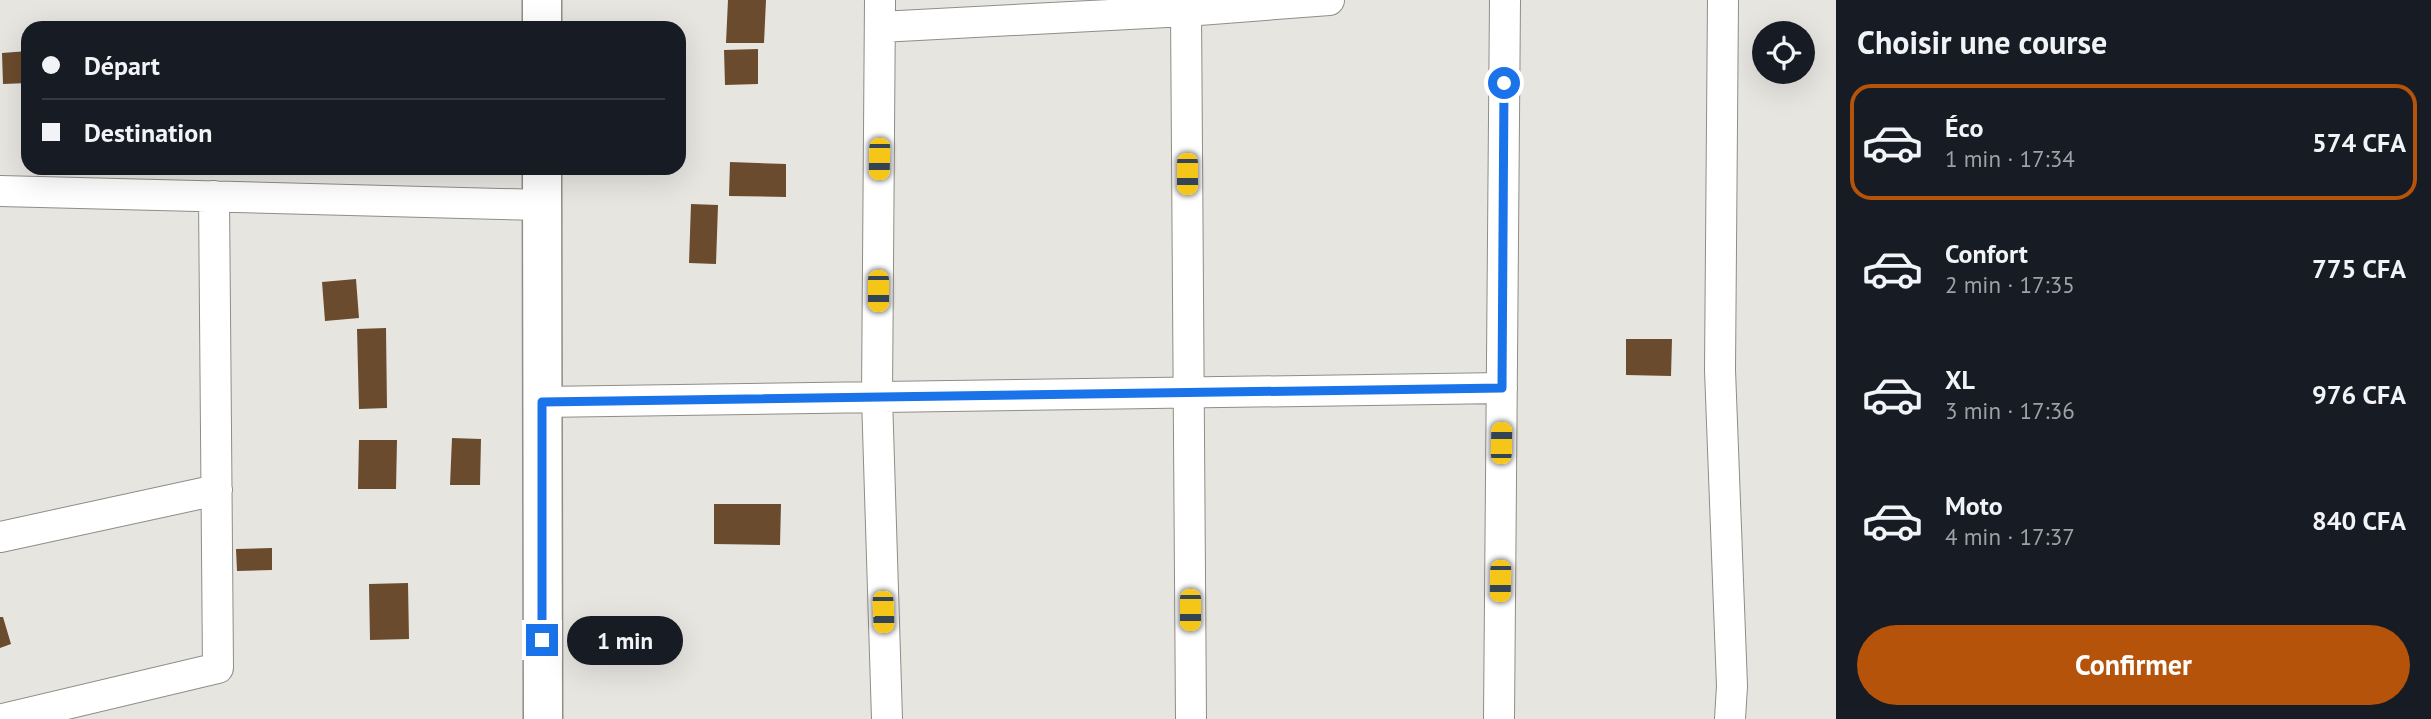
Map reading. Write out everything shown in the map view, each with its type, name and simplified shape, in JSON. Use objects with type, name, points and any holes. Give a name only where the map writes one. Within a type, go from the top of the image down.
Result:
[{"type":"street","points":[[542,0],[542,21]]},
{"type":"street","points":[[887,719],[877,397],[880,13],[1329,0]]},
{"type":"street","points":[[1499,719],[1505,0]]},
{"type":"street","points":[[1723,0],[1720,370],[1732,686],[1730,719]]},
{"type":"street","points":[[1182,4],[1191,719]]},
{"type":"street","points":[[0,191],[214,196],[542,187],[543,719]]},
{"type":"street","points":[[3,719],[218,668],[214,196]]},
{"type":"street","points":[[542,402],[1502,388]]},
{"type":"street","points":[[0,537],[217,490]]},
{"type":"building","points":[[728,0],[766,0],[764,43],[726,43]]},
{"type":"building","points":[[758,49],[758,84],[725,85],[724,50]]},
{"type":"building","points":[[21,52],[21,83],[3,84],[2,53]]},
{"type":"building","points":[[730,162],[786,164],[786,197],[729,196]]},
{"type":"building","points":[[691,204],[718,205],[716,264],[689,263]]},
{"type":"building","points":[[356,279],[359,318],[325,321],[322,282]]},
{"type":"building","points":[[386,328],[387,408],[359,409],[357,329]]},
{"type":"building","points":[[1626,339],[1672,339],[1671,376],[1626,375]]},
{"type":"building","points":[[452,438],[481,439],[480,485],[450,485]]},
{"type":"building","points":[[359,440],[397,440],[396,489],[358,489]]},
{"type":"building","points":[[714,504],[781,504],[780,545],[714,544]]},
{"type":"building","points":[[272,548],[272,570],[237,571],[236,549]]},
{"type":"building","points":[[408,583],[409,639],[370,640],[369,584]]},
{"type":"building","points":[[0,617],[3,617],[11,644],[0,648]]},
{"type":"route","points":[[542,640],[542,402],[1502,388],[1504,83]]}]
